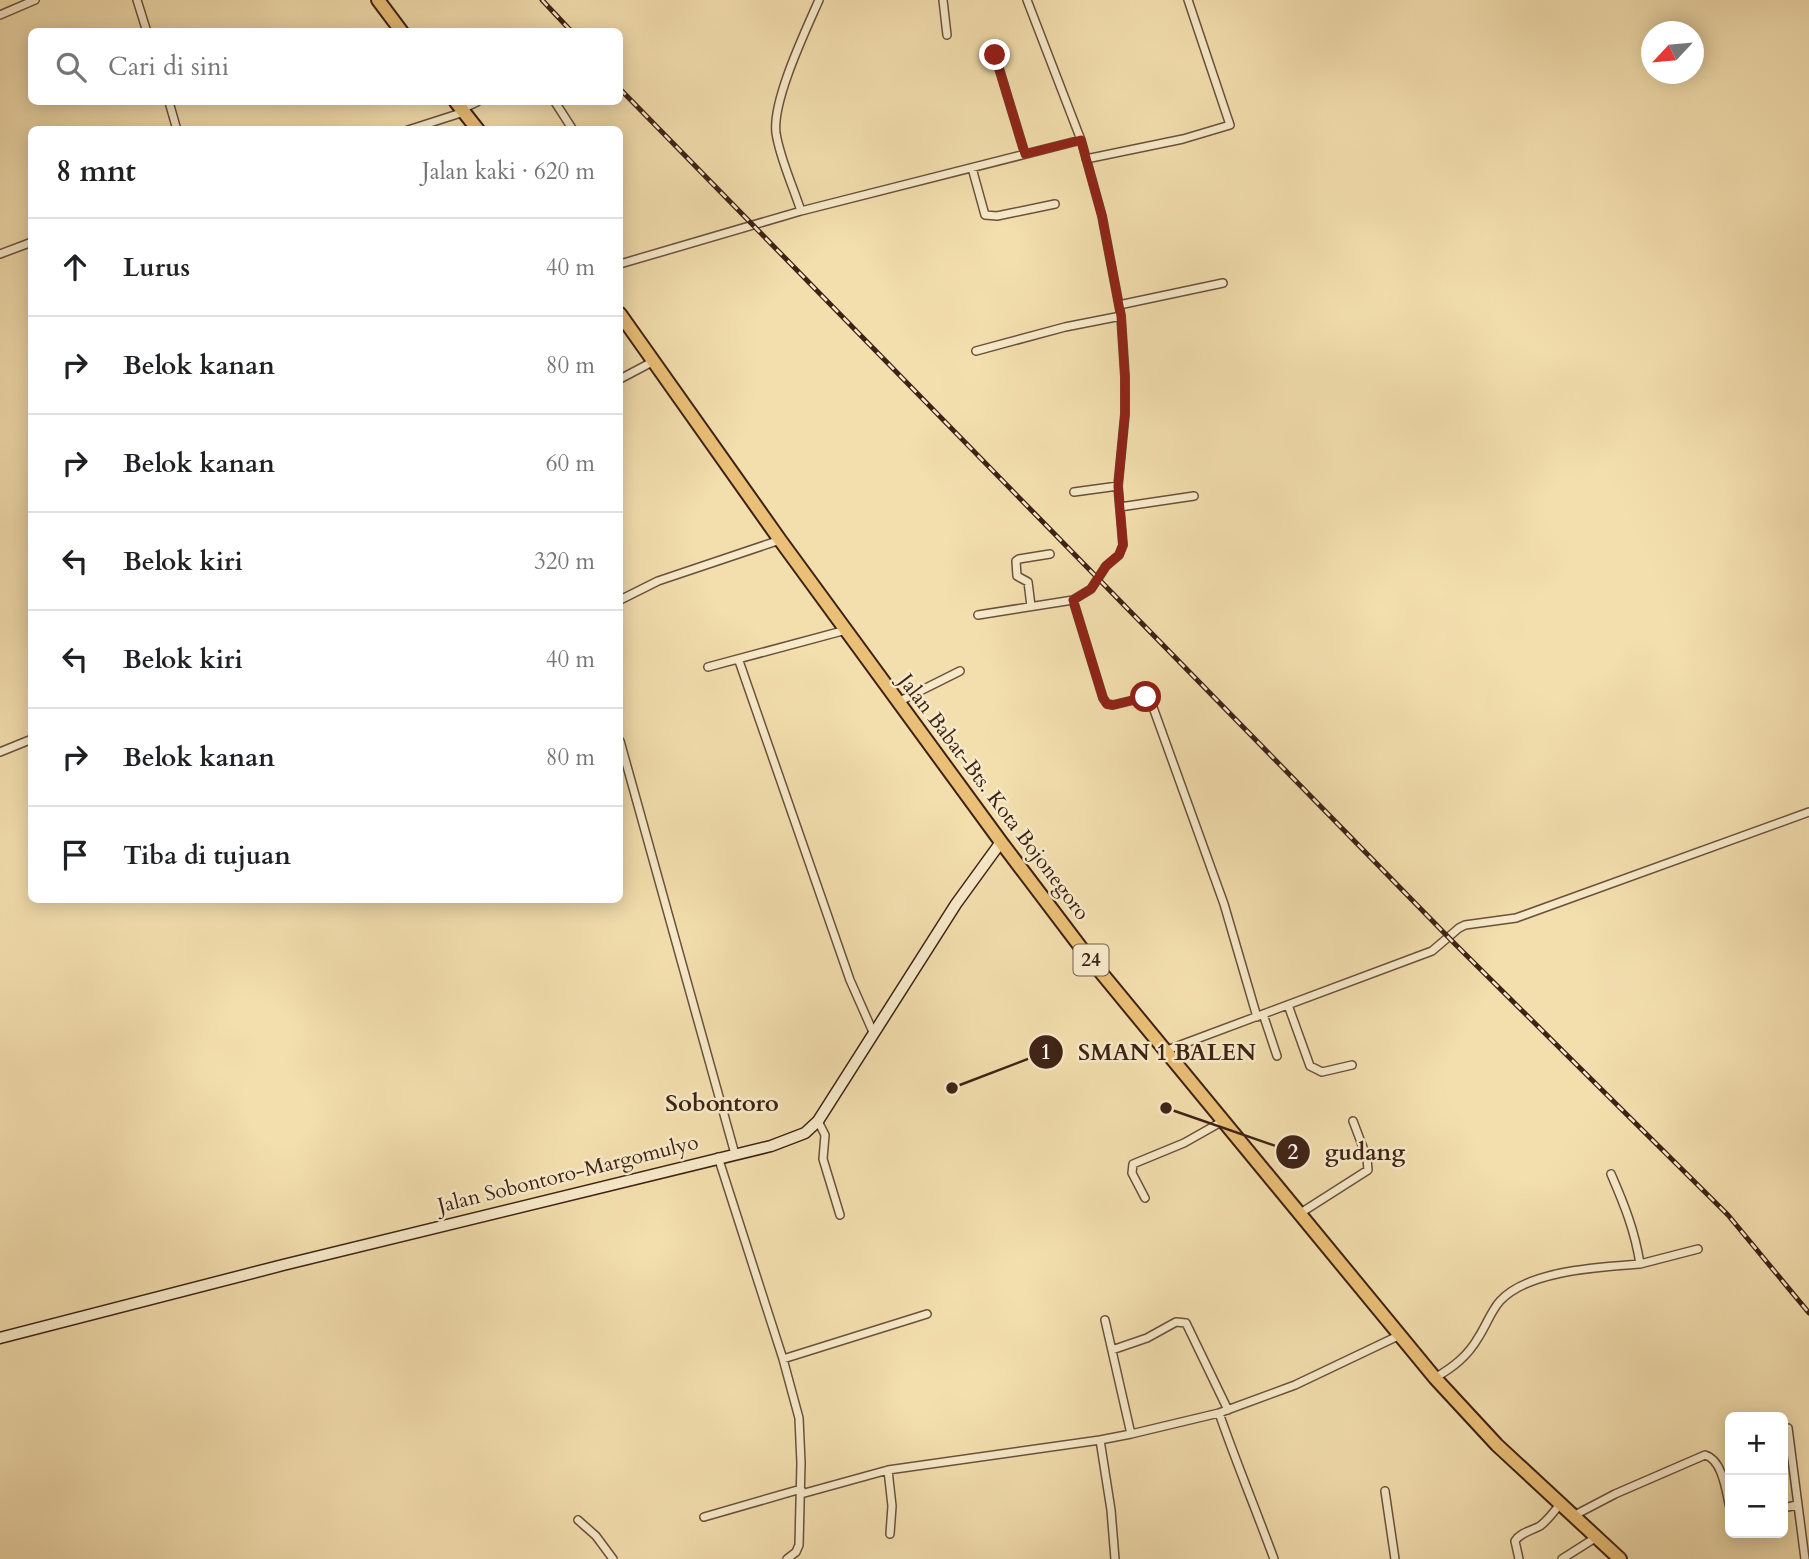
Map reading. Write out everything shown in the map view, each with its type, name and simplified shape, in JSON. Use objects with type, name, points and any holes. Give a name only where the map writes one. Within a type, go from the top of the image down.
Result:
[{"type":"highway","points":[[378,0],[399,28]]},
{"type":"highway","points":[[461,107],[475,126]]},
{"type":"highway","name":"Jalan Babat-Bts. Kota Bojonegoro","points":[[623,318],[780,540],[1000,842],[1086,953],[1435,1378],[1497,1445],[1620,1559]]},
{"type":"street","points":[[0,15],[35,0]]},
{"type":"street","points":[[136,0],[145,28]]},
{"type":"street","points":[[801,211],[779,145],[776,117],[819,0]]},
{"type":"street","points":[[943,0],[947,35]]},
{"type":"street","points":[[978,615],[1073,600],[1091,589],[1106,566],[1122,551],[1123,531],[1118,486],[1125,401],[1121,316],[1102,216],[1081,140],[1027,0]]},
{"type":"street","points":[[1086,159],[1183,139],[1230,125],[1188,0]]},
{"type":"street","points":[[995,55],[1025,154]]},
{"type":"street","points":[[170,105],[176,126]]},
{"type":"street","points":[[557,105],[570,126]]},
{"type":"street","points":[[417,126],[461,107]]},
{"type":"street","points":[[623,263],[801,211],[1081,140]]},
{"type":"street","points":[[972,167],[985,215],[997,216],[1055,204]]},
{"type":"street","points":[[0,254],[28,244]]},
{"type":"street","points":[[1119,305],[1223,283]]},
{"type":"street","points":[[976,351],[1065,327],[1121,316]]},
{"type":"street","points":[[623,377],[654,361]]},
{"type":"street","points":[[1074,492],[1118,486]]},
{"type":"street","points":[[1120,507],[1194,496]]},
{"type":"street","points":[[623,598],[658,581],[780,540]]},
{"type":"street","points":[[1031,606],[1028,582],[1017,576],[1016,561],[1050,554]]},
{"type":"street","points":[[1073,600],[1107,704],[1146,697],[1150,699],[1224,904],[1260,1016],[1277,1056]]},
{"type":"street","points":[[708,667],[740,661],[846,630]]},
{"type":"street","points":[[740,661],[846,969],[873,1032]]},
{"type":"street","points":[[898,702],[960,671]]},
{"type":"street","points":[[0,752],[28,741]]},
{"type":"street","points":[[623,752],[735,1154]]},
{"type":"street","points":[[1167,1050],[1432,951],[1465,925],[1516,918],[1809,812]]},
{"type":"street","name":"Jalan Sobontoro-Margomulyo","points":[[0,1338],[797,1137],[813,1128],[818,1121],[873,1032],[1000,842]]},
{"type":"street","points":[[1288,1005],[1310,1066],[1322,1072],[1352,1065]]},
{"type":"street","points":[[818,1121],[825,1135],[823,1159],[840,1215]]},
{"type":"street","points":[[1145,1198],[1132,1172],[1133,1164],[1184,1143],[1223,1121]]},
{"type":"street","points":[[1299,1214],[1368,1170],[1367,1158],[1353,1121]]},
{"type":"street","points":[[718,1157],[783,1359],[800,1427],[799,1545],[796,1552],[787,1559]]},
{"type":"street","points":[[1611,1174],[1630,1218],[1640,1264]]},
{"type":"street","points":[[1435,1378],[1467,1355],[1499,1302],[1521,1286],[1545,1277],[1640,1264],[1698,1249]]},
{"type":"street","points":[[783,1359],[927,1314]]},
{"type":"street","points":[[1105,1320],[1131,1434]]},
{"type":"street","points":[[1112,1350],[1147,1338],[1176,1322],[1186,1324],[1228,1410]]},
{"type":"street","points":[[704,1517],[888,1470],[1100,1440],[1219,1413],[1294,1385],[1398,1336]]},
{"type":"street","points":[[1219,1413],[1274,1559]]},
{"type":"street","points":[[1788,1428],[1805,1559]]},
{"type":"street","points":[[1100,1440],[1111,1510],[1115,1559]]},
{"type":"street","points":[[1573,1516],[1615,1494],[1705,1455],[1717,1463],[1725,1491]]},
{"type":"street","points":[[888,1470],[892,1506],[890,1534]]},
{"type":"street","points":[[1385,1491],[1395,1559]]},
{"type":"street","points":[[1519,1559],[1515,1541],[1518,1536],[1548,1520],[1560,1504]]},
{"type":"street","points":[[1788,1506],[1797,1505]]},
{"type":"street","points":[[578,1520],[596,1536],[613,1559]]},
{"type":"street","points":[[1562,1559],[1595,1538]]},
{"type":"railway","points":[[542,0],[568,28]]},
{"type":"railway","points":[[623,92],[1456,945],[1728,1215],[1809,1313]]},
{"type":"place","name":"SMAN 1 BALEN","points":[[952,1088]]},
{"type":"place","name":"gudang","points":[[1166,1108]]},
{"type":"district","name":"Sobontoro","points":[[722,1103]]},
{"type":"route","points":[[995,55],[1025,154],[1081,140],[1102,216],[1119,305],[1125,377],[1125,414],[1118,486],[1123,545],[1122,551],[1106,566],[1091,589],[1073,600],[1107,704],[1146,697]]}]
